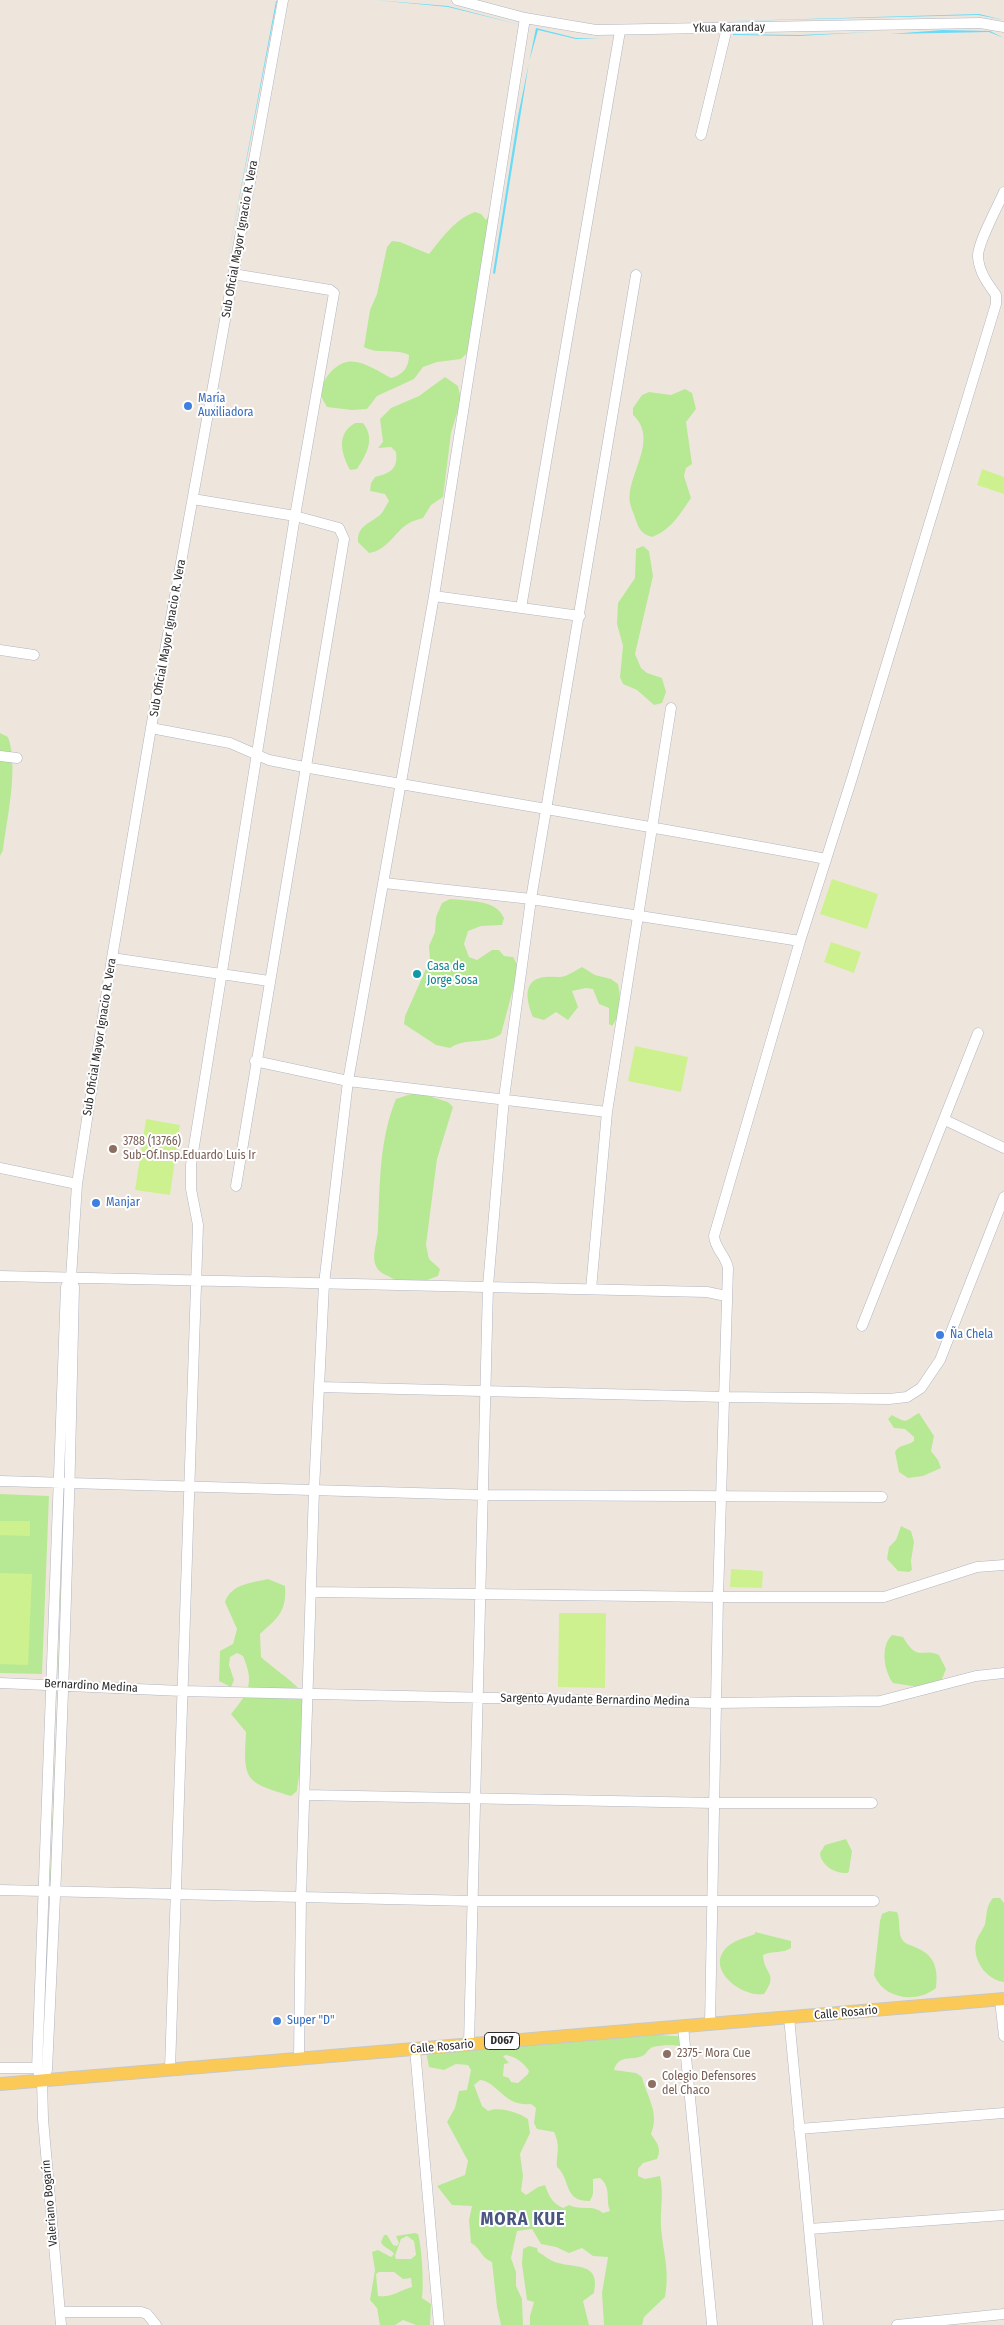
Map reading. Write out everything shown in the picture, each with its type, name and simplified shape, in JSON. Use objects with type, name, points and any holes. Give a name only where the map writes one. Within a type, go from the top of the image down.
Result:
[{"type":"main road","name":"Calle Rosario","points":[[0,2084],[39,2074],[170,2069],[1002,1999]]},
{"type":"street","name":"Sub Oficial Mayor Ignacio R. Vera","points":[[71,1278],[77,1184],[112,958],[151,728],[283,0]]},
{"type":"street","name":"Ykua Karanday","points":[[457,0],[525,18],[585,29],[620,31],[980,23],[1004,27]]},
{"type":"street","points":[[299,2058],[301,1897],[314,1490],[324,1284],[348,1081],[434,596],[525,18]]},
{"type":"street","points":[[701,135],[727,28]]},
{"type":"street","points":[[521,608],[620,31]]},
{"type":"street","points":[[710,2024],[718,1597],[726,1397],[727,1262],[715,1244],[714,1236],[800,941],[996,304],[996,295],[988,285],[980,269],[978,251],[1004,192]]},
{"type":"street","points":[[170,2069],[198,1225],[191,1189],[191,1165],[295,516],[334,293],[330,290],[234,274]]},
{"type":"street","points":[[468,2044],[484,1495],[488,1286],[504,1098],[531,899],[636,275]]},
{"type":"street","points":[[193,499],[295,516],[339,528],[344,539],[268,981],[236,1186]]},
{"type":"street","points":[[434,596],[580,616]]},
{"type":"street","points":[[0,650],[34,655]]},
{"type":"street","points":[[591,1289],[607,1112],[670,708]]},
{"type":"street","points":[[151,728],[230,743],[269,760],[304,767],[546,811],[652,826],[826,859]]},
{"type":"street","points":[[0,756],[16,758]]},
{"type":"street","points":[[384,884],[531,899],[800,941]]},
{"type":"street","points":[[112,958],[268,981]]},
{"type":"street","points":[[862,1326],[978,1033]]},
{"type":"street","points":[[255,1061],[348,1081],[504,1098],[607,1112]]},
{"type":"street","points":[[945,1120],[1004,1148]]},
{"type":"street","points":[[0,1168],[77,1184]]},
{"type":"street","points":[[319,1386],[726,1397],[889,1399],[907,1397],[921,1388],[940,1360],[1004,1196]]},
{"type":"street","points":[[0,1276],[707,1292],[726,1296]]},
{"type":"street","points":[[39,2074],[66,1287],[71,1278]]},
{"type":"street","points":[[0,2068],[39,2074],[47,2070],[56,1891],[71,1483],[74,1287],[71,1278]]},
{"type":"street","points":[[0,1481],[484,1495],[882,1497]]},
{"type":"street","points":[[312,1592],[884,1597],[977,1566],[1004,1565]]},
{"type":"street","name":"Sargento Ayudante Bernardino Medina","points":[[182,1691],[716,1703],[880,1701],[976,1676],[1004,1673]]},
{"type":"street","name":"Bernardino Medina","points":[[0,1683],[182,1691]]},
{"type":"street","points":[[305,1795],[714,1803],[872,1803]]},
{"type":"street","points":[[0,1890],[473,1901],[874,1901]]},
{"type":"street","points":[[1002,1999],[1004,2036]]},
{"type":"street","points":[[789,2017],[818,2325]]},
{"type":"street","points":[[683,2026],[712,2324]]},
{"type":"street","points":[[415,2049],[439,2325]]},
{"type":"street","name":"Valeriano Bogarín","points":[[39,2074],[61,2325]]},
{"type":"street","points":[[800,2129],[1004,2113]]},
{"type":"street","points":[[809,2229],[1004,2216]]},
{"type":"street","points":[[60,2312],[141,2312],[147,2314],[156,2325]]},
{"type":"street","points":[[897,2325],[1004,2314]]},
{"type":"green space","points":[[475,212],[481,214],[486,220],[488,216],[496,221],[497,229],[480,288],[467,353],[461,359],[437,362],[423,367],[414,379],[377,396],[367,409],[352,410],[327,407],[321,395],[323,383],[330,373],[342,363],[358,362],[391,378],[402,373],[408,363],[409,355],[404,353],[375,351],[364,347],[370,310],[377,294],[387,247],[392,241],[400,242],[429,254],[455,224]]},
{"type":"green space","points":[[445,377],[458,386],[461,400],[451,433],[443,497],[431,505],[423,518],[405,526],[382,548],[369,553],[358,542],[359,532],[383,512],[389,501],[385,494],[370,491],[371,483],[375,477],[392,470],[396,463],[396,452],[391,447],[378,448],[383,442],[380,419],[391,408],[419,396]]},
{"type":"green space","points":[[685,389],[692,393],[696,409],[686,422],[692,464],[686,468],[684,476],[691,498],[670,526],[652,537],[643,533],[639,528],[630,503],[630,492],[643,446],[643,435],[640,425],[633,415],[633,408],[642,395],[649,392],[671,395]]},
{"type":"green space","points":[[355,423],[363,423],[369,435],[369,441],[364,458],[357,469],[350,470],[344,457],[342,444],[345,433]]},
{"type":"green space","points":[[982,469],[1004,477],[1004,494],[977,485]]},
{"type":"green space","points":[[643,546],[649,551],[653,576],[635,654],[641,668],[647,673],[662,678],[666,692],[662,703],[654,705],[637,690],[623,684],[620,677],[623,646],[617,624],[618,603],[635,578],[636,549]]},
{"type":"green space","points":[[0,733],[8,737],[11,749],[12,777],[3,850],[0,856]]},
{"type":"green space","points":[[832,879],[878,894],[867,929],[820,914]]},
{"type":"green space","points":[[450,899],[488,904],[495,907],[504,918],[502,925],[481,926],[468,931],[464,944],[469,957],[477,960],[492,950],[499,950],[504,956],[513,957],[517,964],[515,982],[501,1034],[489,1039],[463,1043],[450,1048],[436,1045],[404,1024],[405,1016],[430,960],[429,946],[435,932],[436,917],[442,903]]},
{"type":"green space","points":[[831,942],[861,952],[854,973],[824,962]]},
{"type":"green space","points":[[582,967],[595,975],[611,979],[618,984],[620,1006],[612,1026],[609,1024],[609,1008],[599,1004],[593,989],[586,988],[572,991],[578,1007],[568,1020],[556,1012],[544,1020],[533,1017],[528,998],[529,986],[532,982],[545,977],[565,976]]},
{"type":"green space","points":[[635,1046],[688,1057],[681,1092],[628,1081]]},
{"type":"green space","points":[[419,1093],[448,1102],[453,1107],[437,1159],[426,1245],[429,1259],[440,1269],[438,1276],[413,1284],[395,1280],[379,1271],[375,1262],[374,1252],[378,1232],[381,1162],[390,1115],[396,1099]]},
{"type":"green space","points":[[146,1119],[180,1125],[170,1195],[135,1190]]},
{"type":"green space","points":[[919,1413],[934,1436],[931,1451],[941,1468],[923,1476],[908,1478],[899,1472],[895,1452],[897,1449],[914,1441],[914,1437],[905,1429],[894,1428],[888,1419],[892,1415],[904,1421]]},
{"type":"green space","points":[[64,1491],[66,1491],[58,1674]]},
{"type":"green space","points":[[0,1494],[49,1496],[42,1674],[0,1673]]},
{"type":"green space","points":[[0,1521],[30,1521],[30,1536],[0,1535]]},
{"type":"green space","points":[[901,1526],[911,1531],[914,1542],[911,1561],[912,1570],[909,1572],[898,1571],[887,1559],[889,1547],[896,1540]]},
{"type":"green space","points":[[731,1569],[763,1571],[762,1588],[730,1587]]},
{"type":"green space","points":[[0,1573],[32,1574],[28,1665],[0,1664]]},
{"type":"green space","points":[[268,1579],[285,1586],[285,1595],[283,1608],[280,1613],[260,1634],[261,1657],[299,1689],[304,1709],[304,1738],[297,1791],[291,1796],[256,1783],[250,1777],[247,1770],[245,1761],[246,1732],[231,1714],[242,1700],[248,1688],[249,1674],[243,1656],[237,1653],[230,1657],[229,1665],[234,1680],[231,1687],[219,1681],[220,1651],[233,1644],[237,1629],[225,1602],[232,1591],[242,1585]]},
{"type":"green space","points":[[559,1613],[606,1613],[605,1688],[558,1687]]},
{"type":"green space","points":[[892,1635],[903,1637],[916,1652],[928,1652],[939,1655],[946,1669],[940,1684],[918,1687],[893,1683],[887,1672],[885,1659],[886,1645]]},
{"type":"green space","points":[[59,1691],[51,1882],[50,1881]]},
{"type":"green space","points":[[846,1839],[852,1851],[849,1871],[848,1873],[843,1873],[834,1871],[823,1862],[820,1853],[825,1845]]},
{"type":"green space","points":[[993,1898],[1000,1898],[1004,1903],[1004,1982],[986,1973],[978,1962],[975,1949],[978,1937],[985,1924],[988,1907]]},
{"type":"green space","points":[[889,1911],[897,1912],[901,1936],[904,1942],[925,1952],[935,1965],[937,1976],[936,1988],[928,1993],[910,1997],[893,1994],[879,1983],[874,1975],[880,1921],[882,1914]]},
{"type":"green space","points":[[755,1932],[791,1941],[791,1948],[788,1950],[763,1955],[771,1978],[764,1994],[746,1992],[737,1987],[729,1981],[720,1965],[721,1956],[729,1945],[755,1934]]},
{"type":"green space","points":[[645,2034],[689,2037],[681,2046],[653,2047],[644,2055],[619,2061],[614,2070],[636,2073],[642,2077],[652,2105],[654,2119],[651,2134],[659,2149],[657,2159],[643,2163],[638,2169],[638,2176],[645,2179],[660,2176],[662,2189],[661,2227],[666,2287],[665,2297],[644,2317],[642,2325],[604,2325],[602,2293],[608,2257],[593,2256],[582,2248],[569,2253],[556,2247],[541,2244],[532,2229],[517,2231],[511,2258],[516,2272],[516,2286],[522,2299],[523,2325],[501,2325],[492,2262],[485,2258],[477,2247],[471,2243],[469,2220],[472,2206],[452,2205],[437,2186],[465,2175],[468,2161],[447,2122],[455,2108],[459,2091],[467,2090],[471,2070],[468,2065],[456,2064],[444,2070],[429,2067],[426,2052]],"holes":[[[506,2055],[519,2060],[529,2071],[518,2083],[511,2082],[509,2078],[503,2076],[504,2064],[509,2063],[503,2056]],[[480,2080],[492,2085],[514,2102],[531,2104],[536,2108],[534,2123],[537,2129],[554,2132],[558,2146],[557,2167],[571,2194],[575,2198],[590,2201],[593,2194],[593,2179],[600,2178],[606,2186],[610,2211],[603,2213],[591,2208],[578,2208],[569,2205],[563,2208],[551,2199],[545,2185],[526,2195],[521,2191],[523,2176],[520,2154],[530,2133],[528,2119],[508,2110],[497,2109],[488,2111],[482,2106],[474,2085]]]},
{"type":"green space","points":[[418,2234],[421,2248],[422,2298],[431,2304],[430,2325],[416,2325],[403,2320],[395,2325],[380,2325],[377,2308],[370,2300],[375,2270],[372,2252],[378,2250],[391,2257],[394,2254],[383,2246],[381,2242],[384,2235],[387,2235],[393,2245],[397,2246],[399,2243],[396,2236]],"holes":[[[407,2236],[414,2241],[416,2255],[411,2259],[396,2259],[395,2256],[401,2239]],[[379,2272],[394,2272],[403,2279],[411,2278],[412,2287],[392,2295],[378,2296],[376,2274]]]},
{"type":"green space","points":[[529,2246],[537,2248],[538,2252],[553,2261],[585,2268],[594,2276],[594,2293],[583,2301],[589,2325],[530,2325],[530,2316],[534,2302],[527,2300],[522,2264],[523,2249]]},
{"type":"water","points":[[375,0],[448,6],[521,25],[448,7]]},
{"type":"water","points":[[276,1],[277,1],[225,273]]},
{"type":"water","points":[[979,14],[1004,20],[978,15],[700,22]]},
{"type":"water","points":[[536,28],[576,38],[601,38],[576,39],[538,30],[529,61]]},
{"type":"water","points":[[943,30],[990,31],[1004,38],[989,32],[890,34]]},
{"type":"water","points":[[872,32],[799,36],[733,35],[799,35]]},
{"type":"water","points":[[529,63],[495,274],[493,273],[518,116]]},
{"type":"place","name":"María Auxiliadora","points":[[188,406]]},
{"type":"place","name":"Casa de Jorge Sosa","points":[[417,974]]},
{"type":"place","name":"3788 (13766) Sub-Of.Insp.Eduardo Luis Ir","points":[[113,1149]]},
{"type":"place","name":"Manjar","points":[[96,1203]]},
{"type":"place","name":"Ña Chela","points":[[940,1335]]},
{"type":"place","name":"Super \"D\"","points":[[277,2021]]},
{"type":"place","name":"2375- Mora Cue","points":[[667,2054]]},
{"type":"place","name":"Colegio Defensores del Chaco","points":[[652,2084]]},
{"type":"district","name":"MORA KUE","points":[[523,2220]]}]
